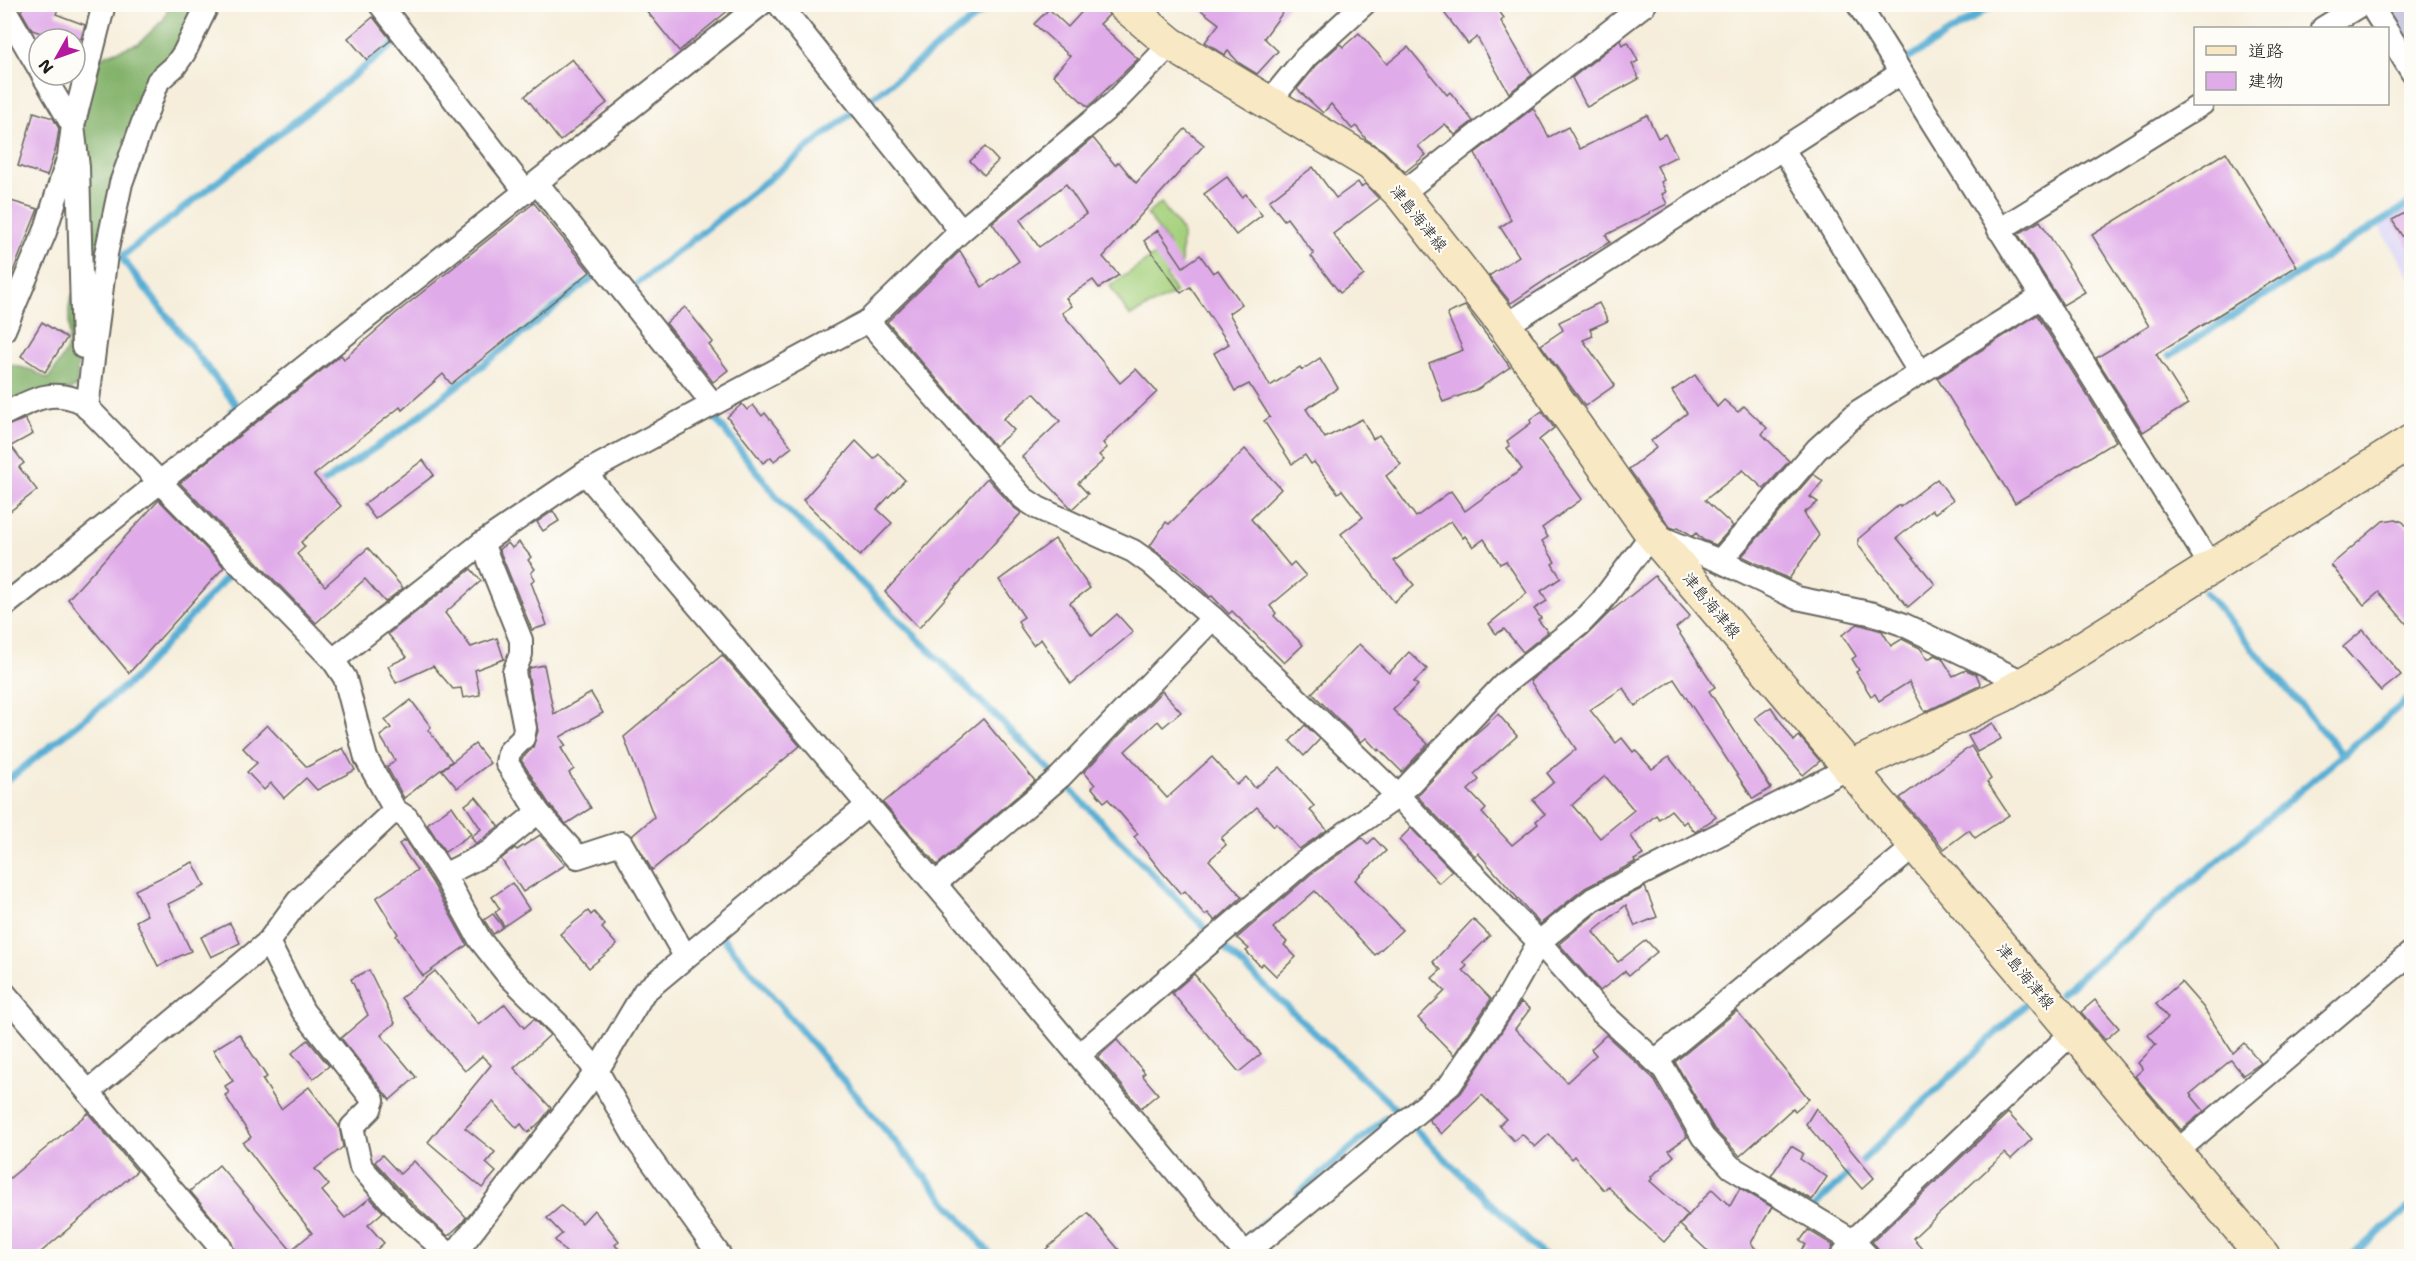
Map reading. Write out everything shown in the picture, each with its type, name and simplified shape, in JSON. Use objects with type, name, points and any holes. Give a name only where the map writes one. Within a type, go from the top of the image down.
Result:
[{"type":"main road","name":"津島海津線","points":[[1136,8],[1171,44],[1371,164],[1401,194],[1505,326],[1652,534],[2263,1257]]},
{"type":"main road","points":[[1849,768],[2025,683],[2412,441]]},
{"type":"street","points":[[4,330],[45,232],[69,156],[73,126],[104,4]]},
{"type":"street","points":[[87,408],[106,254],[121,183],[158,81],[175,66],[184,53],[208,4]]},
{"type":"street","points":[[380,4],[713,404]]},
{"type":"street","points":[[4,606],[761,4]]},
{"type":"street","points":[[779,4],[961,231]]},
{"type":"street","points":[[1269,102],[1306,57],[1364,4]]},
{"type":"street","points":[[1858,4],[2211,566]]},
{"type":"street","points":[[2325,27],[2362,4]]},
{"type":"street","points":[[2370,4],[2384,27]]},
{"type":"street","points":[[4,8],[27,47]]},
{"type":"street","points":[[1401,194],[1633,8]]},
{"type":"street","points":[[2389,35],[2412,72]]},
{"type":"street","points":[[333,660],[482,543],[585,473],[868,321],[961,231],[1115,102],[1171,44]]},
{"type":"street","points":[[1505,326],[1901,73]]},
{"type":"street","points":[[50,87],[73,126],[78,167],[87,408]]},
{"type":"street","points":[[1999,230],[2200,105]]},
{"type":"street","points":[[1783,149],[1920,373]]},
{"type":"street","points":[[1710,603],[1725,564],[1816,449],[1859,411],[2041,297]]},
{"type":"street","points":[[868,321],[1023,498],[1038,508],[1132,551],[1150,563],[1213,618],[1398,796],[1539,942],[1600,1011],[1664,1069],[1703,1137],[1731,1167],[1854,1251],[2073,1032]]},
{"type":"street","points":[[4,414],[33,400],[53,394],[71,397],[82,402],[333,660],[345,678],[366,758],[395,810],[407,818],[444,875],[480,940],[507,974],[558,1024],[597,1071],[636,1138],[720,1257]]},
{"type":"street","points":[[585,473],[935,884],[1245,1256],[1450,1085],[1503,1006],[1539,942],[1593,899],[1849,768]]},
{"type":"street","points":[[1078,1055],[1304,863],[1398,796],[1504,684],[1580,624],[1601,602],[1652,534],[1725,564],[1797,598],[1874,614],[1902,624],[2025,683]]},
{"type":"street","points":[[482,543],[520,640],[522,654],[514,672],[525,728],[523,738],[509,752],[507,763],[538,812],[578,857],[621,843],[686,956]]},
{"type":"street","points":[[935,884],[1060,777],[1213,618]]},
{"type":"street","points":[[268,942],[303,1011],[373,1100],[369,1109],[352,1127],[361,1167],[402,1213],[452,1257],[597,1071],[644,992],[867,806]]},
{"type":"street","points":[[88,1092],[268,942],[298,901],[395,810]]},
{"type":"street","points":[[444,875],[489,852],[538,812]]},
{"type":"street","points":[[1655,1061],[1915,846]]},
{"type":"street","points":[[2175,1153],[2412,952]]},
{"type":"street","points":[[4,993],[220,1247],[224,1257]]},
{"type":"shaded area","points":[[2383,5],[2411,5],[2411,50]]},
{"type":"shaded area","points":[[2411,206],[2411,279],[2379,226]]},
{"type":"green space","points":[[169,5],[201,5],[93,274],[89,268],[80,121],[93,64],[106,55],[139,43],[164,19]]},
{"type":"green space","points":[[1161,203],[1182,231],[1181,264],[1166,276],[1176,293],[1130,316],[1110,286],[1169,245],[1147,214]]},
{"type":"green space","points":[[74,293],[79,299],[77,386],[68,391],[13,406],[5,396],[5,369],[12,365],[32,370],[48,379],[67,349],[69,305]]},
{"type":"building","points":[[24,4],[60,4],[56,14],[85,25],[84,27],[30,27],[21,11]]},
{"type":"building","points":[[641,4],[736,4],[679,51]]},
{"type":"building","points":[[1089,4],[1105,4],[1109,15],[1100,24],[1138,59],[1088,107],[1053,75],[1070,56],[1034,24],[1049,9],[1068,27]]},
{"type":"building","points":[[1193,4],[1289,4],[1264,38],[1278,51],[1257,74],[1239,63],[1228,51],[1225,55],[1205,42],[1219,24]]},
{"type":"building","points":[[1458,4],[1494,4],[1504,18],[1501,21],[1532,75],[1509,93],[1477,37],[1468,44],[1445,14]]},
{"type":"building","points":[[373,17],[391,40],[367,60],[348,38]]},
{"type":"building","points":[[1359,33],[1387,64],[1408,47],[1447,95],[1450,92],[1473,121],[1455,135],[1445,124],[1418,146],[1426,155],[1405,172],[1384,151],[1366,139],[1356,126],[1352,129],[1331,104],[1323,113],[1297,89],[1316,66],[1340,44],[1343,47]]},
{"type":"building","points":[[1620,40],[1622,45],[1628,42],[1638,61],[1632,64],[1639,79],[1587,107],[1572,78]]},
{"type":"building","points":[[572,59],[607,103],[560,141],[525,96]]},
{"type":"building","points":[[1533,108],[1549,137],[1568,127],[1580,149],[1647,115],[1658,138],[1665,134],[1677,156],[1657,166],[1664,180],[1661,182],[1666,192],[1662,194],[1667,204],[1606,235],[1610,242],[1553,275],[1511,303],[1489,276],[1519,256],[1500,227],[1511,220],[1475,153]]},
{"type":"building","points":[[34,112],[53,118],[59,129],[47,176],[18,166]]},
{"type":"building","points":[[1185,129],[1204,145],[1103,257],[1119,275],[1099,288],[1093,280],[1066,298],[1072,306],[1062,313],[1120,383],[1136,369],[1157,392],[1103,443],[1107,448],[1099,455],[1104,460],[1078,483],[1088,494],[1072,509],[1022,457],[1060,421],[1034,393],[1003,419],[1014,430],[995,446],[887,322],[960,251],[982,287],[1019,261],[992,223],[1093,138],[1115,165],[1119,162],[1136,183]],"holes":[[[1066,184],[1086,214],[1039,247],[1020,220]]]},
{"type":"building","points":[[985,147],[998,161],[984,175],[970,161]]},
{"type":"building","points":[[2226,152],[2297,266],[2156,354],[2188,404],[2143,432],[2096,358],[2149,326],[2092,235]]},
{"type":"building","points":[[1313,167],[1336,198],[1358,182],[1361,187],[1365,184],[1379,199],[1333,234],[1364,275],[1340,293],[1311,256],[1314,254],[1287,218],[1284,220],[1269,201]]},
{"type":"building","points":[[1227,177],[1242,197],[1246,194],[1262,215],[1236,235],[1204,194]]},
{"type":"building","points":[[4,199],[38,209],[4,294]]},
{"type":"building","points":[[534,203],[590,272],[451,384],[443,374],[402,410],[400,407],[314,475],[341,506],[301,542],[305,547],[297,554],[325,586],[368,548],[403,588],[385,602],[365,579],[316,623],[180,483],[341,355],[344,359],[395,314]]},
{"type":"building","points":[[2412,209],[2412,252],[2392,220]]},
{"type":"building","points":[[2040,221],[2085,292],[2063,305],[2018,234]]},
{"type":"building","points":[[1158,230],[1183,267],[1200,255],[1213,273],[1218,270],[1242,304],[1229,313],[1270,386],[1300,367],[1302,370],[1320,358],[1338,388],[1306,409],[1325,438],[1362,419],[1373,439],[1379,435],[1401,464],[1386,476],[1416,517],[1451,491],[1465,511],[1522,469],[1507,448],[1510,446],[1507,441],[1531,423],[1530,420],[1542,411],[1554,428],[1539,440],[1582,499],[1542,528],[1548,537],[1542,541],[1555,562],[1552,564],[1561,578],[1541,591],[1547,601],[1534,609],[1541,618],[1538,620],[1548,632],[1523,652],[1504,629],[1496,634],[1489,624],[1527,593],[1506,561],[1500,564],[1484,539],[1473,547],[1465,536],[1463,538],[1451,521],[1394,561],[1414,585],[1394,602],[1341,534],[1363,517],[1342,490],[1338,493],[1314,462],[1311,464],[1305,455],[1292,464],[1264,421],[1270,417],[1249,384],[1235,391],[1214,353],[1229,344],[1190,287],[1181,293],[1144,241]]},
{"type":"building","points":[[1599,303],[1608,321],[1590,329],[1593,336],[1583,340],[1615,385],[1585,406],[1541,345],[1563,330],[1559,322]]},
{"type":"building","points":[[1465,306],[1510,367],[1478,389],[1443,402],[1429,363],[1463,350],[1447,314]]},
{"type":"building","points":[[685,307],[713,342],[709,345],[728,370],[713,382],[666,323]]},
{"type":"building","points":[[2037,315],[2116,441],[2015,503],[1937,378]]},
{"type":"building","points":[[42,322],[67,338],[45,372],[21,356]]},
{"type":"building","points":[[1695,375],[1717,407],[1724,400],[1738,412],[1744,406],[1767,428],[1762,434],[1789,461],[1764,489],[1743,470],[1705,500],[1733,526],[1716,545],[1703,540],[1696,533],[1693,536],[1678,527],[1676,529],[1670,527],[1629,469],[1656,448],[1651,441],[1687,413],[1672,391]]},
{"type":"building","points":[[742,404],[747,410],[753,405],[762,416],[765,413],[792,447],[774,461],[771,457],[763,463],[727,417]]},
{"type":"building","points":[[25,419],[33,434],[11,446],[24,463],[19,467],[37,490],[4,516],[4,427]]},
{"type":"building","points":[[856,441],[874,459],[879,454],[905,480],[877,509],[892,523],[860,556],[803,500]]},
{"type":"building","points":[[1245,449],[1281,489],[1251,519],[1290,566],[1294,562],[1306,576],[1270,606],[1276,613],[1274,616],[1303,645],[1284,663],[1232,611],[1229,614],[1212,596],[1210,597],[1187,575],[1150,546],[1166,522],[1169,524]]},
{"type":"building","points":[[423,460],[434,475],[375,519],[364,504]]},
{"type":"building","points":[[1813,474],[1823,481],[1810,497],[1818,502],[1804,513],[1819,535],[1789,579],[1742,556]]},
{"type":"building","points":[[987,478],[1021,513],[919,628],[885,592]]},
{"type":"building","points":[[1937,479],[1953,500],[1935,513],[1932,510],[1897,538],[1935,584],[1908,607],[1858,545],[1858,539],[1899,505],[1900,507]]},
{"type":"building","points":[[159,500],[224,567],[129,673],[68,599]]},
{"type":"building","points":[[553,511],[559,521],[543,531],[537,522]]},
{"type":"building","points":[[2396,519],[2403,522],[2412,532],[2412,630],[2379,592],[2364,605],[2331,565],[2383,521]]},
{"type":"building","points":[[1055,539],[1090,588],[1070,603],[1092,636],[1117,614],[1133,632],[1071,684],[1041,639],[1033,645],[1021,628],[1018,621],[1024,617],[999,580]]},
{"type":"building","points":[[519,542],[531,557],[528,560],[535,569],[531,573],[535,579],[531,582],[547,625],[532,630],[499,549],[508,543],[512,548]]},
{"type":"building","points":[[471,569],[481,581],[445,613],[471,647],[497,638],[504,659],[475,670],[480,695],[463,698],[461,688],[453,689],[433,666],[396,683],[388,666],[407,657],[388,634]]},
{"type":"building","points":[[1655,576],[1690,616],[1676,628],[1715,687],[1709,691],[1771,788],[1753,799],[1674,679],[1635,706],[1623,688],[1590,710],[1616,743],[1622,738],[1633,752],[1635,750],[1652,769],[1669,757],[1716,817],[1695,832],[1686,821],[1683,824],[1671,810],[1659,819],[1656,815],[1631,836],[1643,855],[1634,860],[1635,862],[1585,888],[1540,924],[1478,853],[1475,856],[1417,796],[1471,738],[1498,714],[1517,736],[1474,774],[1479,780],[1468,790],[1486,809],[1482,813],[1512,845],[1538,824],[1536,821],[1545,814],[1533,800],[1554,782],[1547,773],[1576,749],[1530,681],[1588,634],[1609,613]],"holes":[[[1605,776],[1634,810],[1600,838],[1572,805]]]},
{"type":"building","points":[[1858,624],[1882,631],[1891,646],[1902,639],[1920,648],[1928,659],[1935,655],[1942,658],[1953,676],[1966,670],[1976,674],[1981,685],[1925,712],[1909,682],[1879,701],[1875,694],[1871,696],[1856,672],[1859,670],[1852,659],[1856,656],[1842,635]]},
{"type":"building","points":[[2363,630],[2401,675],[2381,691],[2343,647]]},
{"type":"building","points":[[1359,644],[1389,673],[1409,652],[1427,669],[1414,682],[1418,685],[1393,710],[1428,744],[1402,772],[1366,738],[1361,742],[1312,693]]},
{"type":"building","points":[[722,655],[800,746],[652,870],[632,836],[654,817],[624,737]]},
{"type":"building","points":[[544,665],[554,714],[591,693],[603,713],[560,737],[566,746],[561,748],[574,769],[569,773],[591,808],[566,824],[549,804],[521,760],[533,747],[538,731],[528,673],[530,668]]},
{"type":"building","points":[[1162,691],[1181,712],[1163,727],[1158,721],[1125,751],[1167,798],[1212,757],[1237,785],[1246,777],[1255,788],[1280,767],[1314,806],[1310,810],[1327,830],[1299,849],[1276,823],[1274,826],[1257,807],[1221,838],[1226,845],[1209,860],[1242,897],[1215,921],[1208,913],[1205,915],[1185,891],[1181,894],[1134,837],[1138,834],[1108,799],[1104,802],[1092,788],[1095,785],[1084,772]]},
{"type":"building","points":[[411,700],[431,727],[428,730],[452,761],[404,798],[387,767],[395,760],[380,736],[391,728],[385,720]]},
{"type":"building","points":[[1771,707],[1794,741],[1799,736],[1820,761],[1803,775],[1755,718]]},
{"type":"building","points":[[983,719],[1035,781],[937,865],[883,803]]},
{"type":"building","points":[[1993,723],[2001,739],[1977,752],[1968,736]]},
{"type":"building","points":[[267,725],[307,767],[343,748],[355,770],[317,790],[306,778],[284,798],[271,783],[264,790],[247,772],[257,763],[243,748]]},
{"type":"building","points":[[1305,725],[1320,739],[1304,756],[1290,741]]},
{"type":"building","points":[[475,744],[490,763],[457,788],[442,770]]},
{"type":"building","points":[[1971,746],[1991,779],[1987,782],[2009,815],[1975,838],[1969,830],[1944,849],[1900,798]]},
{"type":"building","points":[[476,797],[499,826],[476,844],[471,837],[481,829],[465,805]]},
{"type":"building","points":[[452,806],[471,834],[445,852],[427,824]]},
{"type":"building","points":[[1411,828],[1452,871],[1439,883],[1399,840]]},
{"type":"building","points":[[540,835],[565,865],[523,892],[501,859],[515,848],[517,850]]},
{"type":"building","points":[[1362,838],[1368,844],[1374,838],[1386,851],[1355,880],[1402,930],[1375,955],[1315,891],[1273,928],[1287,942],[1284,945],[1296,957],[1276,976],[1263,963],[1260,966],[1246,951],[1249,949],[1237,938],[1311,874]]},
{"type":"building","points":[[405,840],[432,882],[467,945],[423,976],[396,936],[398,934],[376,898],[417,870],[399,844]]},
{"type":"building","points":[[193,862],[205,886],[168,904],[191,951],[158,966],[136,921],[147,915],[135,890]]},
{"type":"building","points":[[512,883],[529,909],[504,926],[495,912],[500,909],[492,897]]},
{"type":"building","points":[[1645,887],[1657,917],[1635,926],[1626,905],[1593,932],[1618,962],[1646,940],[1657,952],[1629,975],[1625,971],[1600,991],[1559,944],[1600,910]]},
{"type":"building","points":[[588,911],[591,915],[594,912],[605,925],[602,928],[617,945],[589,968],[560,934]]},
{"type":"building","points":[[493,914],[503,927],[493,934],[484,920]]},
{"type":"building","points":[[1473,919],[1490,936],[1463,962],[1467,966],[1463,970],[1491,999],[1454,1055],[1418,1018],[1445,991],[1432,978],[1441,970],[1433,962]]},
{"type":"building","points":[[230,923],[240,943],[211,957],[201,937]]},
{"type":"building","points":[[369,970],[395,1023],[381,1035],[416,1077],[390,1100],[341,1038],[368,1015],[351,979]]},
{"type":"building","points":[[435,971],[479,1025],[505,1004],[524,1028],[534,1019],[550,1035],[514,1068],[551,1108],[541,1121],[528,1133],[521,1124],[517,1128],[493,1102],[465,1128],[495,1152],[486,1163],[496,1172],[482,1188],[428,1142],[491,1065],[482,1056],[465,1071],[401,998]]},
{"type":"building","points":[[1194,974],[1261,1054],[1239,1072],[1172,993]]},
{"type":"building","points":[[2181,982],[2203,1007],[2233,1053],[2244,1043],[2261,1063],[2243,1075],[2231,1060],[2190,1094],[2204,1111],[2181,1130],[2135,1076],[2143,1069],[2138,1063],[2156,1045],[2148,1035],[2168,1018],[2156,1004]]},
{"type":"building","points":[[2095,1000],[2119,1028],[2105,1040],[2081,1012]]},
{"type":"building","points":[[1521,1002],[1530,1009],[1515,1029],[1567,1082],[1596,1055],[1591,1049],[1606,1035],[1653,1078],[1687,1137],[1669,1150],[1674,1156],[1651,1177],[1650,1181],[1688,1215],[1664,1242],[1630,1211],[1608,1186],[1604,1190],[1574,1156],[1571,1159],[1549,1134],[1535,1147],[1522,1134],[1514,1141],[1499,1125],[1506,1119],[1482,1095],[1442,1134],[1429,1120],[1461,1093]]},
{"type":"building","points":[[1737,1011],[1809,1099],[1795,1111],[1793,1108],[1740,1156],[1714,1129],[1675,1062]]},
{"type":"building","points":[[239,1034],[267,1077],[262,1079],[281,1109],[309,1087],[339,1126],[343,1147],[315,1169],[329,1185],[322,1191],[345,1218],[370,1198],[383,1212],[368,1225],[384,1243],[368,1257],[237,1257],[230,1239],[190,1191],[219,1165],[291,1250],[312,1233],[243,1143],[251,1137],[225,1095],[229,1093],[225,1086],[233,1081],[213,1050]]},
{"type":"building","points":[[308,1040],[329,1066],[313,1079],[292,1053]]},
{"type":"building","points":[[1117,1040],[1145,1073],[1142,1075],[1158,1094],[1141,1108],[1098,1057]]},
{"type":"building","points":[[1816,1108],[1874,1178],[1862,1189],[1806,1124]]},
{"type":"building","points":[[88,1113],[137,1171],[35,1257],[4,1257],[4,1183]]},
{"type":"building","points":[[2008,1113],[2032,1139],[2011,1159],[2005,1153],[1913,1238],[1930,1257],[1880,1257],[1877,1247],[1872,1242]]},
{"type":"building","points":[[1791,1146],[1803,1153],[1800,1159],[1827,1177],[1812,1200],[1771,1176]]},
{"type":"building","points":[[382,1155],[400,1174],[414,1161],[466,1217],[462,1223],[448,1236],[412,1203],[375,1162]]},
{"type":"building","points":[[1740,1188],[1772,1207],[1751,1243],[1762,1257],[1714,1257],[1680,1225],[1712,1189],[1730,1206]]},
{"type":"building","points":[[561,1206],[582,1223],[594,1210],[619,1241],[615,1245],[626,1257],[570,1257],[555,1240],[562,1234],[547,1218]]},
{"type":"building","points":[[1088,1213],[1125,1257],[1037,1257]]},
{"type":"building","points":[[1808,1230],[1833,1245],[1829,1257],[1796,1257],[1806,1245],[1800,1241]]},
{"type":"waterway","points":[[867,102],[992,4]]},
{"type":"waterway","points":[[1903,62],[1995,4]]},
{"type":"waterway","points":[[232,411],[237,406],[121,257],[399,40]]},
{"type":"waterway","points":[[632,288],[854,111]]},
{"type":"waterway","points":[[2169,356],[2412,202]]},
{"type":"waterway","points":[[316,488],[404,428],[600,271]]},
{"type":"waterway","points":[[712,414],[783,505],[1052,772]]},
{"type":"waterway","points":[[4,783],[133,680],[233,570]]},
{"type":"waterway","points":[[2205,592],[2342,754]]},
{"type":"waterway","points":[[2061,993],[2412,696]]},
{"type":"waterway","points":[[1066,785],[1209,932]]},
{"type":"waterway","points":[[722,937],[992,1256]]},
{"type":"waterway","points":[[1218,942],[1399,1112]]},
{"type":"waterway","points":[[1816,1205],[2024,1006]]},
{"type":"waterway","points":[[1298,1194],[1386,1118]]},
{"type":"waterway","points":[[1415,1129],[1544,1256]]},
{"type":"waterway","points":[[2351,1256],[2412,1205]]},
{"type":"waterway","points":[[1248,1237],[1273,1215]]},
{"type":"waterway","points":[[469,1246],[478,1256]]}]
